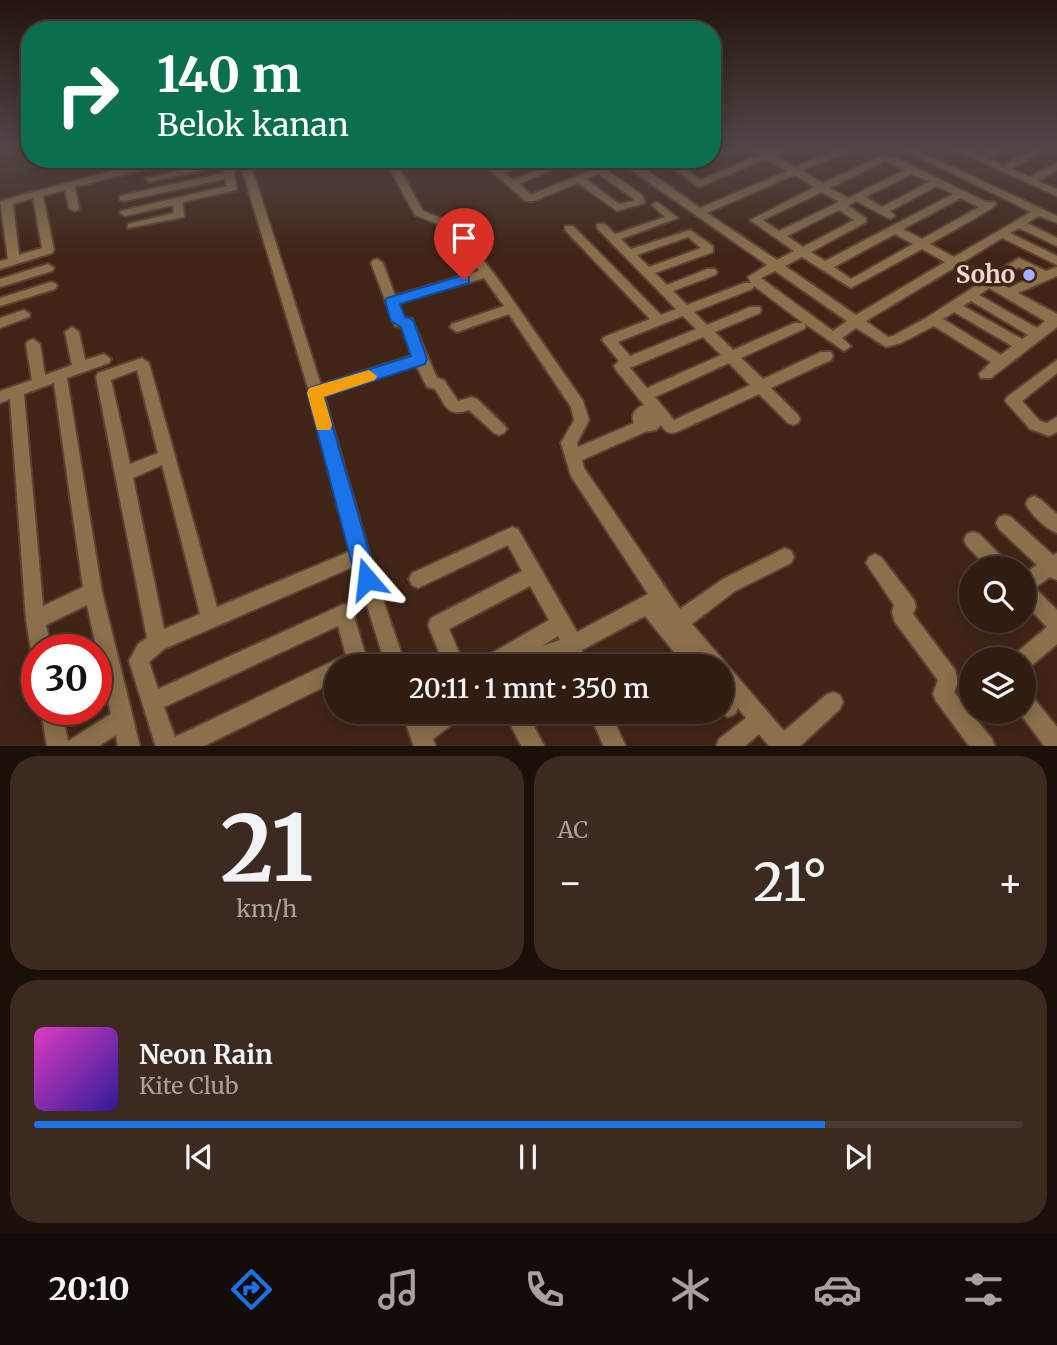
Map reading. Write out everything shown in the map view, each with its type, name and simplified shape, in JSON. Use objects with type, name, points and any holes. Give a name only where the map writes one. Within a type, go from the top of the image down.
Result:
[{"type":"street","points":[[14,261],[3,203],[75,184]]},
{"type":"street","points":[[124,198],[189,184]]},
{"type":"street","points":[[125,213],[232,188],[231,184]]},
{"type":"street","points":[[252,184],[321,391],[359,556],[392,654]]},
{"type":"street","points":[[403,184],[419,213],[450,225],[582,413],[582,420],[570,438],[571,453],[577,471],[654,601],[693,654]]},
{"type":"street","points":[[511,184],[531,198],[565,184]]},
{"type":"street","points":[[586,184],[617,208],[640,203],[639,198],[619,184]]},
{"type":"street","points":[[658,184],[890,342],[933,320],[987,281],[1019,262],[1051,274]]},
{"type":"street","points":[[698,213],[762,184]]},
{"type":"street","points":[[817,184],[847,201],[882,211],[923,245],[1056,321],[986,374]]},
{"type":"street","points":[[832,184],[755,220],[824,267],[845,288],[989,205],[941,184]]},
{"type":"street","points":[[778,236],[883,184]]},
{"type":"street","points":[[882,211],[934,184]]},
{"type":"street","points":[[986,184],[1057,220]]},
{"type":"street","points":[[991,184],[1057,214]]},
{"type":"street","points":[[1037,184],[1057,193]]},
{"type":"street","points":[[69,186],[74,208]]},
{"type":"street","points":[[0,265],[48,250],[37,194]]},
{"type":"street","points":[[824,267],[960,194]]},
{"type":"street","points":[[132,226],[180,215],[178,201]]},
{"type":"street","points":[[847,201],[862,220],[755,275],[757,282],[839,342],[856,321],[1038,212]]},
{"type":"street","points":[[596,256],[673,218],[657,205]]},
{"type":"street","points":[[1019,224],[1057,242]]},
{"type":"street","points":[[600,226],[793,419]]},
{"type":"street","points":[[569,228],[659,321]]},
{"type":"street","points":[[621,246],[690,233],[709,249],[647,272]]},
{"type":"street","points":[[1003,233],[1057,261]]},
{"type":"street","points":[[377,263],[399,321],[407,322],[432,383],[439,384],[454,407],[472,403],[499,429]]},
{"type":"street","points":[[0,283],[48,268]]},
{"type":"street","points":[[665,290],[711,272]]},
{"type":"street","points":[[392,301],[486,273]]},
{"type":"street","points":[[1008,293],[1051,274]]},
{"type":"street","points":[[0,302],[51,286]]},
{"type":"street","points":[[628,363],[609,341],[748,286]]},
{"type":"street","points":[[970,295],[1037,334]]},
{"type":"street","points":[[953,306],[1021,345]]},
{"type":"street","points":[[457,327],[509,309]]},
{"type":"street","points":[[755,310],[621,366],[651,414],[672,429],[826,356]]},
{"type":"street","points":[[0,323],[24,314]]},
{"type":"street","points":[[933,320],[1000,361]]},
{"type":"street","points":[[571,453],[651,414],[731,356],[799,326]]},
{"type":"street","points":[[72,332],[80,368]]},
{"type":"street","points":[[33,344],[39,382]]},
{"type":"street","points":[[38,634],[8,394],[104,359]]},
{"type":"street","points":[[321,391],[420,359]]},
{"type":"street","points":[[157,642],[103,377],[142,363],[211,619]]},
{"type":"street","points":[[1057,366],[1012,401],[1041,428],[1049,430],[1057,423]]},
{"type":"street","points":[[60,375],[93,592],[129,746]]},
{"type":"street","points":[[124,474],[166,457]]},
{"type":"street","points":[[1034,504],[1057,525]]},
{"type":"street","points":[[1005,523],[1055,566],[1036,577]]},
{"type":"street","points":[[418,579],[512,535],[573,645],[572,654]]},
{"type":"street","points":[[973,540],[989,556]]},
{"type":"street","points":[[167,746],[139,661],[145,651],[157,642],[359,556]]},
{"type":"street","points":[[678,622],[729,585],[785,557]]},
{"type":"street","points":[[875,563],[908,607],[901,611],[902,615],[948,677],[943,694],[983,746]]},
{"type":"street","points":[[450,654],[438,625],[534,575]]},
{"type":"street","points":[[36,620],[93,592]]},
{"type":"street","points":[[654,601],[678,622],[693,654]]},
{"type":"street","points":[[546,654],[573,645],[654,601]]},
{"type":"street","points":[[1036,602],[1057,624]]},
{"type":"street","points":[[152,702],[344,613],[354,654]]},
{"type":"street","points":[[509,654],[560,624]]},
{"type":"street","points":[[1036,649],[1057,631]]},
{"type":"street","points":[[180,746],[324,676]]},
{"type":"street","points":[[734,687],[784,746],[833,702]]},
{"type":"street","points":[[1036,717],[1057,744]]},
{"type":"street","points":[[78,746],[123,719]]},
{"type":"street","points":[[728,746],[761,719]]},
{"type":"street","points":[[417,724],[423,741],[440,724]]},
{"type":"street","points":[[521,724],[533,746]]},
{"type":"street","points":[[604,724],[615,746]]},
{"type":"street","points":[[54,725],[58,746]]},
{"type":"slow traffic","points":[[324,425],[315,393],[369,376]]},
{"type":"place","name":"Soho","points":[[1029,275]]},
{"type":"route","points":[[367,579],[315,393],[420,359],[407,322],[399,321],[392,301],[464,280]]}]
